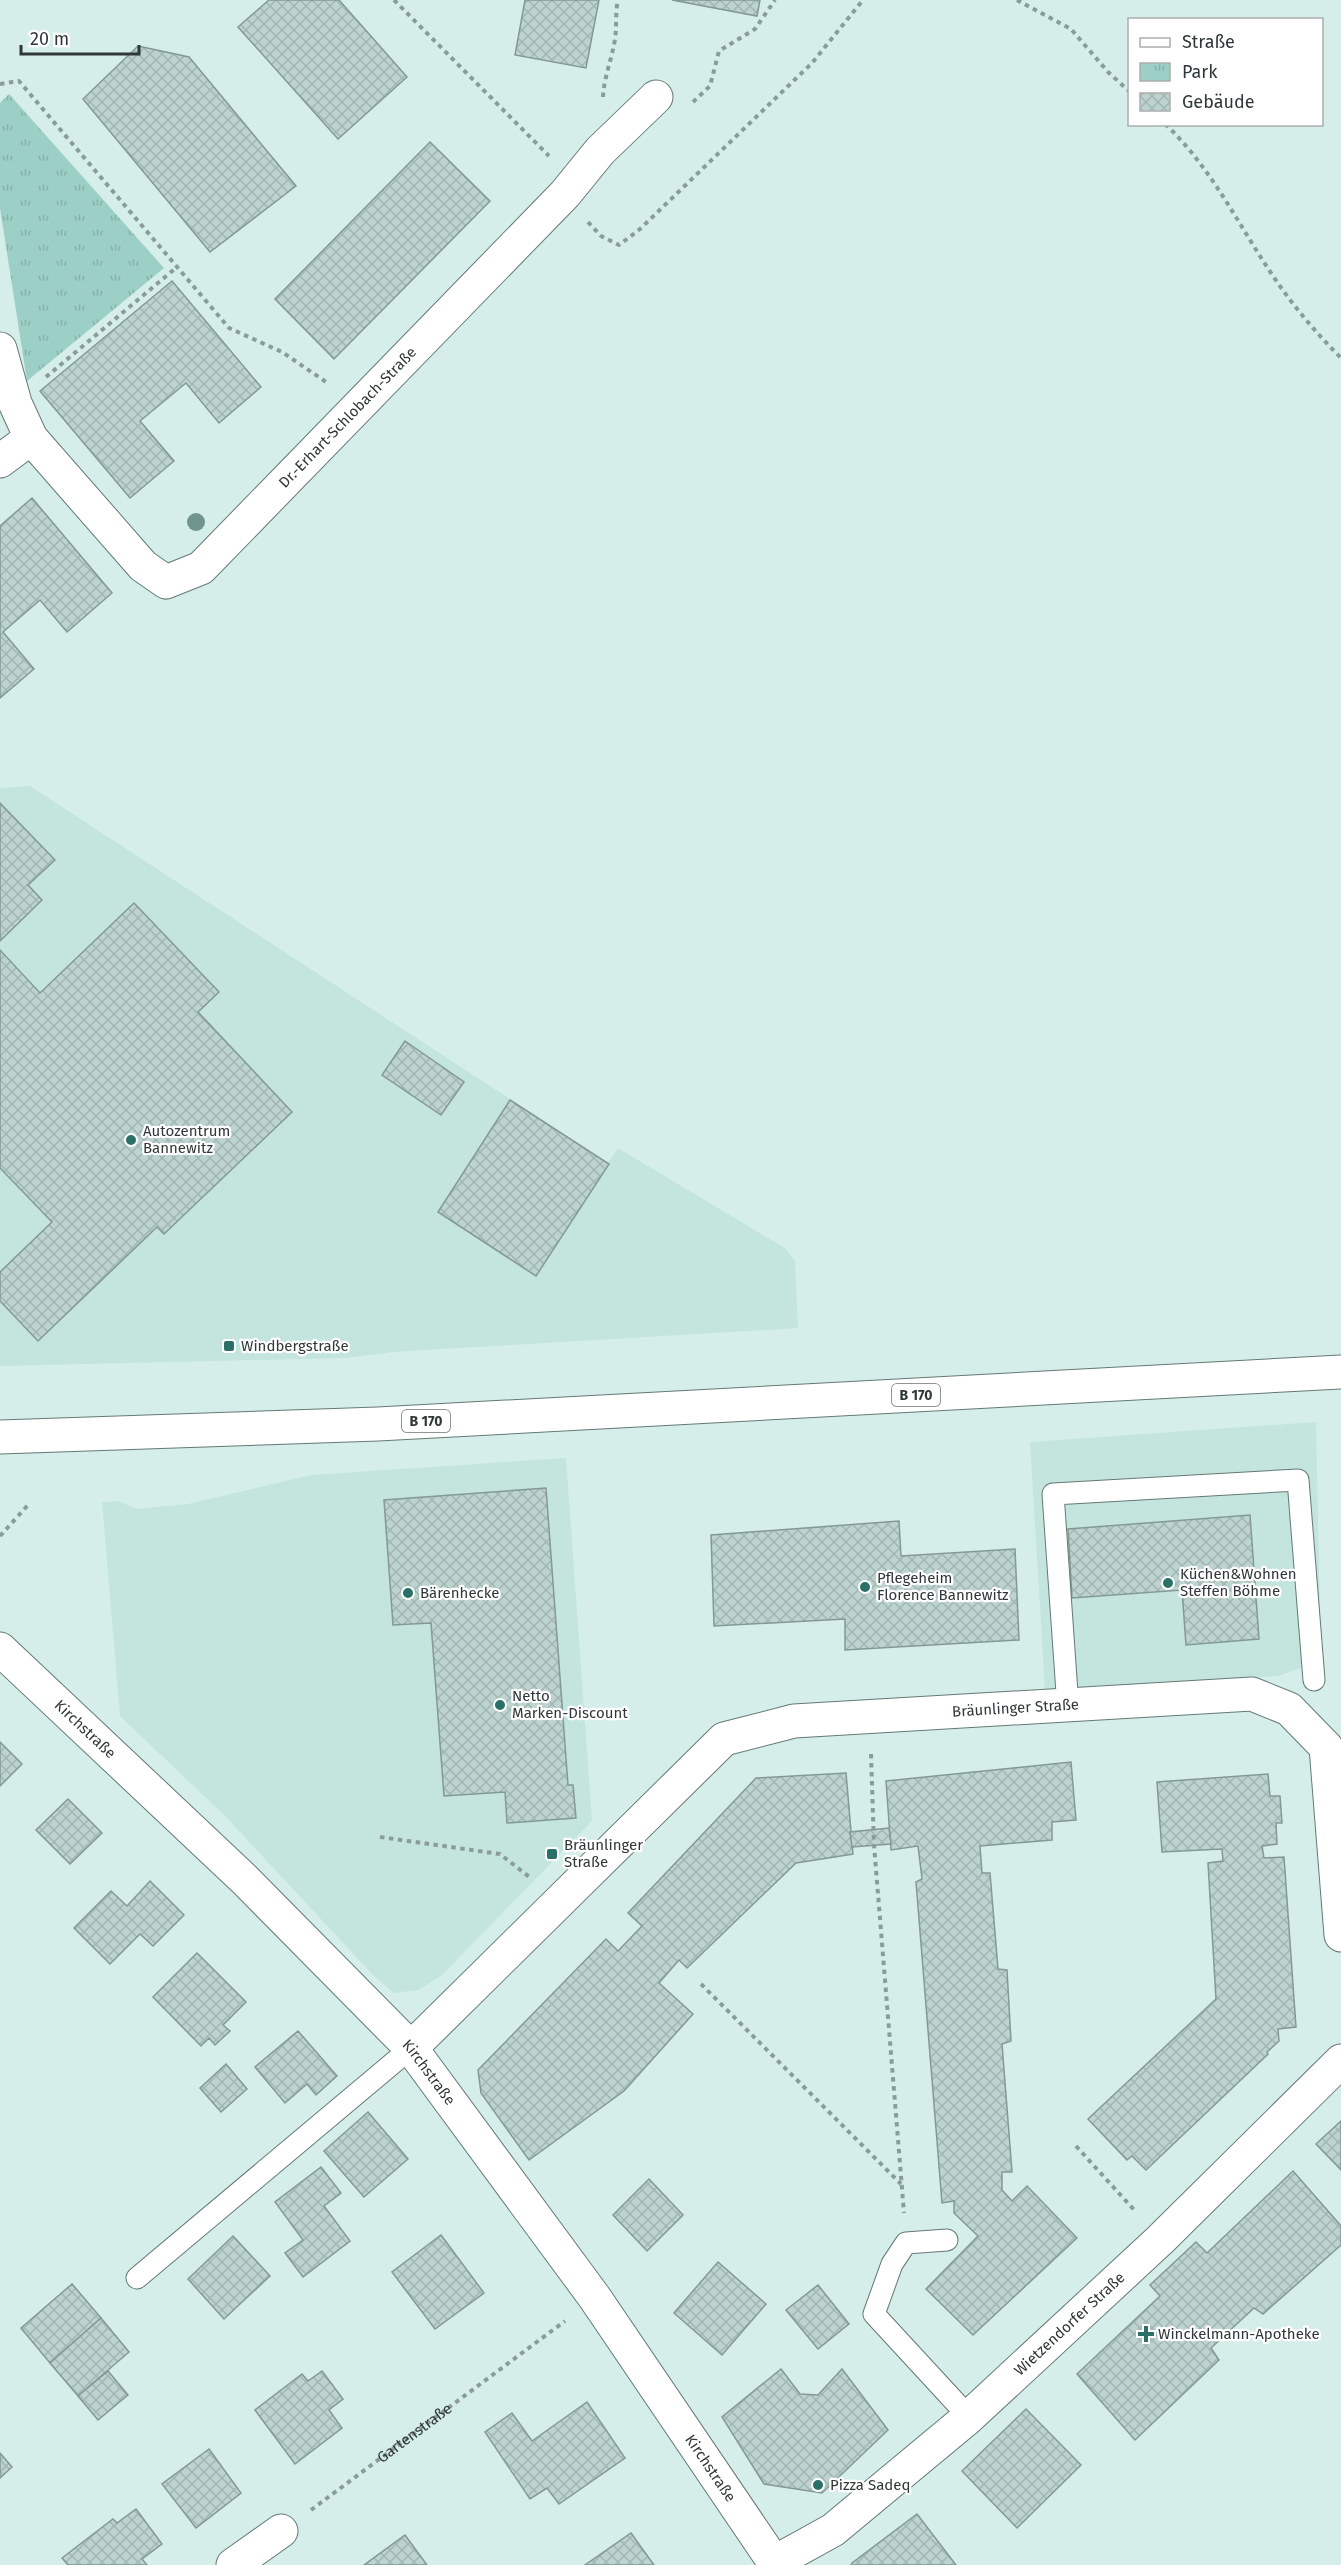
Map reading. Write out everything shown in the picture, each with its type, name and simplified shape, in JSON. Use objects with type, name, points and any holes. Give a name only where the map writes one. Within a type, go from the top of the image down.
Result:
[{"type":"street","name":"Dr.-Erhart-Schlobach-Straße","points":[[31,438],[143,566],[166,582],[201,568],[570,188],[600,151],[656,97]]},
{"type":"street","points":[[0,349],[15,403],[31,438],[0,461]]},
{"type":"street","name":"B 170","points":[[0,1437],[378,1424],[1341,1372]]},
{"type":"street","name":"Kirchstraße","points":[[0,1649],[244,1879],[411,2048],[595,2298],[776,2564]]},
{"type":"street","name":"Bräunlinger Straße","points":[[411,2048],[724,1739],[794,1722],[1252,1694],[1289,1710],[1326,1747],[1341,1935]]},
{"type":"street","name":"Wietzendorfer Straße","points":[[776,2564],[833,2530],[969,2417],[1160,2240],[1341,2061]]},
{"type":"street","points":[[233,2565],[281,2531]]},
{"type":"lane","points":[[1068,1707],[1053,1494],[1298,1480],[1314,1680]]},
{"type":"lane","points":[[137,2278],[411,2048]]},
{"type":"lane","points":[[947,2240],[906,2244],[892,2264],[874,2314],[969,2417]]},
{"type":"path","points":[[394,0],[570,188],[601,237],[619,245],[640,229],[812,63],[863,0]]},
{"type":"path","points":[[603,104],[604,82],[615,39],[615,12],[618,0]]},
{"type":"path","points":[[656,97],[691,104],[710,86],[719,51],[755,29],[775,0]]},
{"type":"path","points":[[1017,0],[1071,29],[1108,72],[1128,90]]},
{"type":"path","points":[[0,84],[19,81],[229,328],[282,352],[360,406]]},
{"type":"path","points":[[1167,126],[1204,168],[1270,272],[1310,326],[1341,358]]},
{"type":"path","points":[[15,403],[177,267]]},
{"type":"path","points":[[0,1536],[28,1505]]},
{"type":"path","points":[[870,1717],[873,1838],[906,2244]]},
{"type":"path","points":[[380,1837],[500,1854],[561,1900]]},
{"type":"path","points":[[701,1984],[902,2184]]},
{"type":"path","points":[[1076,2146],[1160,2240]]},
{"type":"path","name":"Gartenstraße","points":[[281,2531],[595,2298]]},
{"type":"shaded area","points":[[30,786],[608,1163],[618,1148],[785,1248],[795,1261],[798,1328],[392,1352],[346,1358],[0,1366],[0,788]]},
{"type":"shaded area","points":[[1316,1422],[1321,1660],[1279,1676],[1045,1690],[1030,1442]]},
{"type":"shaded area","points":[[566,1458],[592,1821],[442,1975],[418,1990],[394,1993],[374,1976],[225,1816],[120,1716],[102,1502],[119,1501],[136,1509],[188,1504],[311,1475]]},
{"type":"green space","points":[[9,94],[164,268],[27,381],[0,208],[0,103]]},
{"type":"building","points":[[269,0],[339,0],[407,77],[338,139],[238,27]]},
{"type":"building","points":[[525,0],[599,0],[586,68],[515,55]]},
{"type":"building","points":[[672,0],[760,0],[757,16]]},
{"type":"building","points":[[138,46],[189,57],[296,186],[210,252],[83,99]]},
{"type":"building","points":[[430,142],[490,201],[334,359],[275,299]]},
{"type":"building","points":[[172,281],[261,387],[219,423],[186,383],[140,421],[174,461],[130,498],[40,391]]},
{"type":"building","points":[[32,498],[112,593],[67,632],[40,600],[3,632],[34,669],[0,698],[0,526]]},
{"type":"building","points":[[0,803],[55,860],[28,885],[42,900],[0,941]]},
{"type":"building","name":"Autozentrum Bannewitz","points":[[134,903],[219,992],[198,1012],[292,1112],[164,1234],[157,1227],[38,1341],[0,1301],[0,1272],[52,1222],[0,1168],[0,950],[40,993]]},
{"type":"building","points":[[405,1041],[464,1082],[441,1115],[382,1075]]},
{"type":"building","points":[[510,1100],[609,1164],[536,1276],[438,1212]]},
{"type":"building","name":"Netto Marken-Discount","points":[[546,1488],[568,1785],[573,1785],[576,1818],[507,1823],[505,1792],[444,1796],[431,1623],[393,1625],[384,1500]]},
{"type":"building","points":[[1250,1515],[1259,1639],[1186,1645],[1182,1590],[1072,1598],[1068,1529]]},
{"type":"building","name":"Pflegeheim Florence Bannewitz","points":[[899,1521],[901,1556],[1015,1549],[1019,1640],[845,1650],[845,1619],[714,1626],[711,1535]]},
{"type":"building","points":[[0,1742],[22,1764],[0,1786]]},
{"type":"building","points":[[1071,1762],[1076,1820],[1052,1822],[1052,1840],[980,1846],[982,1873],[990,1873],[998,1969],[1007,1970],[1011,2041],[1002,2044],[1012,2172],[1002,2172],[1002,2190],[1012,2201],[1027,2186],[1077,2238],[973,2335],[926,2289],[978,2236],[954,2213],[954,2201],[942,2203],[916,1882],[922,1879],[918,1846],[891,1850],[886,1781]]},
{"type":"building","points":[[846,1773],[853,1854],[796,1863],[687,1968],[679,1960],[659,1983],[693,2014],[624,2091],[529,2160],[481,2093],[478,2070],[606,1939],[618,1951],[642,1926],[628,1913],[756,1778]]},
{"type":"building","points":[[1268,1774],[1270,1796],[1280,1796],[1282,1823],[1276,1823],[1277,1844],[1262,1846],[1264,1858],[1284,1857],[1296,2027],[1278,2029],[1279,2041],[1267,2052],[1268,2054],[1146,2170],[1132,2156],[1127,2160],[1088,2119],[1216,1999],[1208,1863],[1223,1861],[1222,1849],[1162,1852],[1157,1782]]},
{"type":"building","points":[[68,1799],[102,1833],[70,1864],[36,1830]]},
{"type":"building","points":[[889,1828],[891,1844],[852,1847],[850,1832]]},
{"type":"building","points":[[150,1881],[184,1915],[153,1946],[140,1934],[110,1964],[74,1928],[111,1891],[127,1906]]},
{"type":"building","points":[[197,1953],[246,2002],[223,2025],[230,2031],[215,2045],[209,2038],[201,2046],[153,1997]]},
{"type":"building","points":[[298,2031],[337,2076],[316,2095],[307,2084],[285,2103],[255,2067]]},
{"type":"building","points":[[226,2064],[247,2089],[221,2112],[200,2088]]},
{"type":"building","points":[[368,2112],[408,2159],[364,2197],[324,2151]]},
{"type":"building","points":[[1341,2121],[1341,2170],[1316,2144]]},
{"type":"building","points":[[321,2167],[341,2193],[324,2206],[350,2241],[303,2277],[285,2253],[303,2240],[275,2202]]},
{"type":"building","points":[[1293,2171],[1341,2226],[1341,2245],[1263,2314],[1254,2308],[1211,2348],[1219,2360],[1135,2440],[1077,2374],[1160,2296],[1150,2285],[1196,2242],[1207,2253]]},
{"type":"building","points":[[649,2179],[683,2215],[647,2251],[613,2215]]},
{"type":"building","points":[[441,2235],[484,2293],[435,2329],[392,2272]]},
{"type":"building","points":[[233,2236],[270,2276],[224,2319],[188,2279]]},
{"type":"building","points":[[718,2262],[766,2304],[722,2355],[674,2313]]},
{"type":"building","points":[[72,2284],[101,2318],[50,2363],[21,2328]]},
{"type":"building","points":[[818,2285],[849,2324],[818,2349],[786,2310]]},
{"type":"building","points":[[101,2318],[129,2352],[78,2396],[50,2363]]},
{"type":"building","points":[[781,2369],[800,2394],[818,2395],[842,2369],[888,2430],[822,2493],[764,2484],[722,2417]]},
{"type":"building","points":[[108,2371],[128,2395],[98,2420],[78,2396]]},
{"type":"building","points":[[322,2371],[343,2399],[329,2410],[342,2428],[295,2464],[255,2410],[302,2374],[308,2381]]},
{"type":"building","points":[[587,2402],[625,2458],[559,2504],[547,2488],[530,2499],[485,2432],[512,2413],[532,2441]]},
{"type":"building","points":[[1026,2409],[1081,2465],[1017,2528],[962,2471]]},
{"type":"building","points":[[209,2449],[241,2493],[196,2528],[162,2484]]},
{"type":"building","points":[[0,2453],[12,2467],[0,2478]]},
{"type":"building","points":[[136,2509],[162,2544],[142,2559],[147,2565],[68,2565],[62,2558],[113,2519],[117,2523]]},
{"type":"building","points":[[917,2514],[956,2565],[851,2565],[852,2563]]},
{"type":"building","points":[[631,2533],[654,2565],[585,2565]]},
{"type":"building","points":[[405,2535],[427,2565],[364,2565]]},
{"type":"place","name":"Autozentrum Bannewitz","points":[[131,1140]]},
{"type":"place","name":"Windbergstraße","points":[[229,1346]]},
{"type":"place","name":"Küchen&Wohnen Steffen Böhme","points":[[1168,1583]]},
{"type":"place","name":"Pflegeheim Florence Bannewitz","points":[[865,1587]]},
{"type":"place","name":"Bärenhecke","points":[[408,1593]]},
{"type":"place","name":"Netto Marken-Discount","points":[[500,1705]]},
{"type":"place","name":"Bräunlinger Straße","points":[[552,1854]]},
{"type":"place","name":"Winckelmann-Apotheke","points":[[1146,2334]]},
{"type":"place","name":"Pizza Sadeq","points":[[818,2485]]}]
